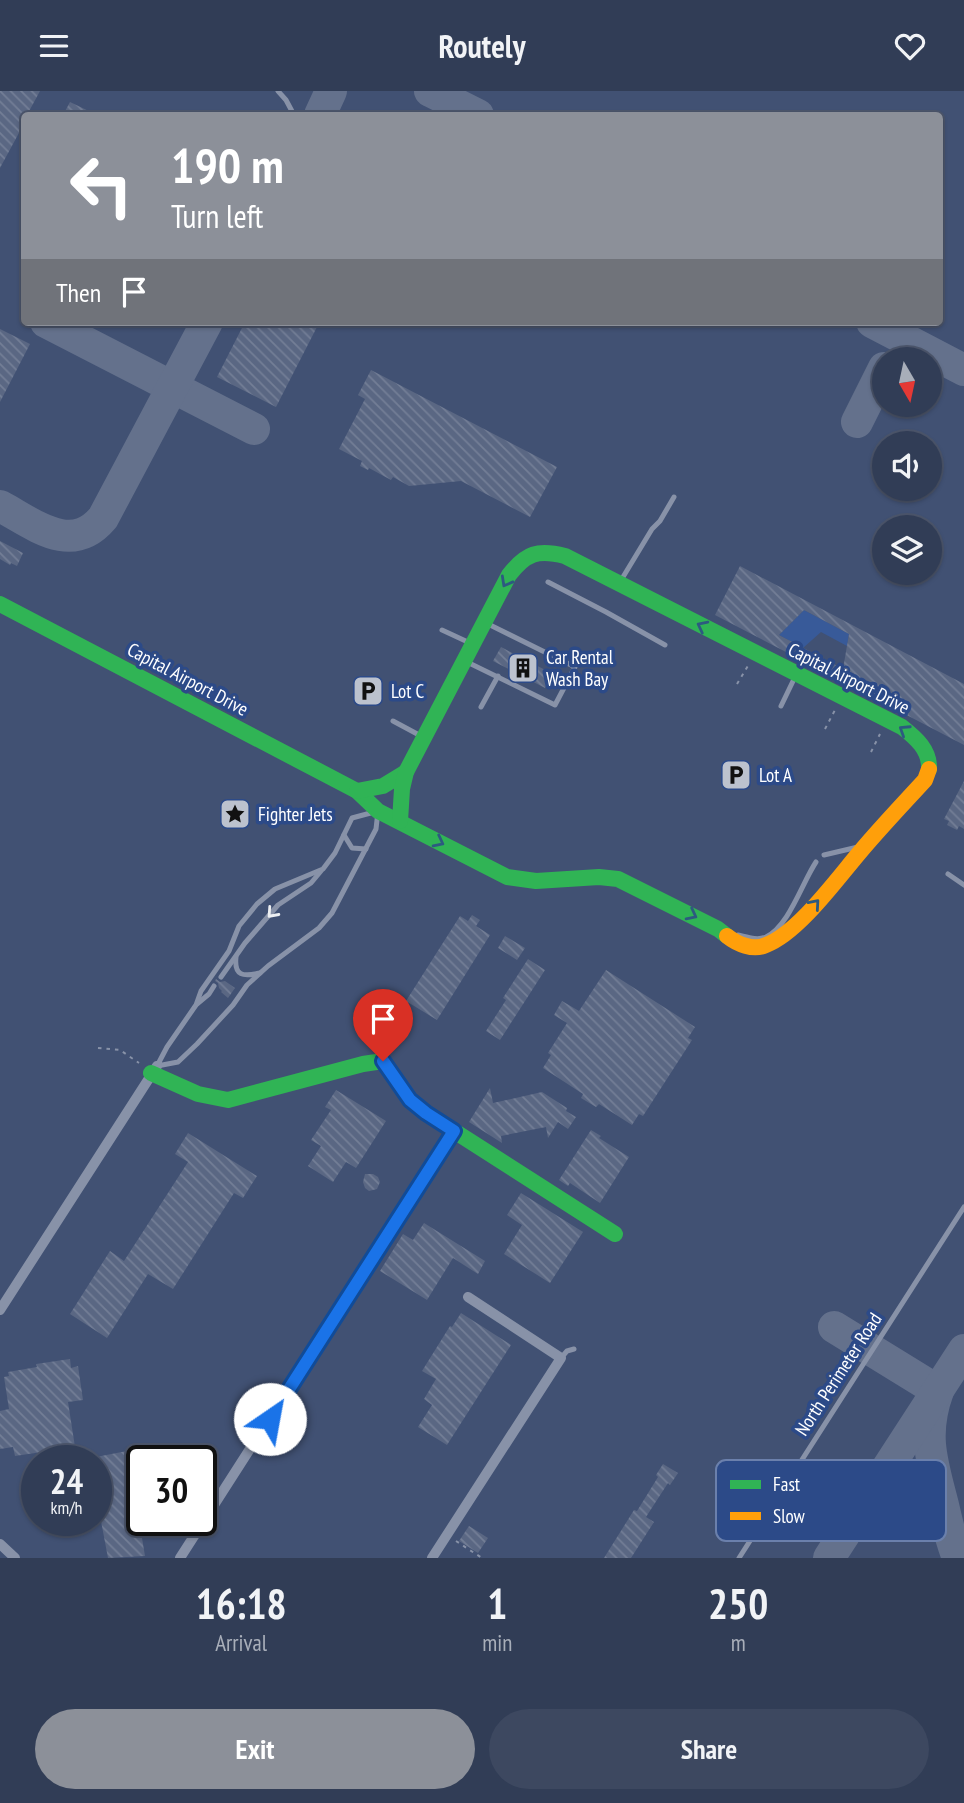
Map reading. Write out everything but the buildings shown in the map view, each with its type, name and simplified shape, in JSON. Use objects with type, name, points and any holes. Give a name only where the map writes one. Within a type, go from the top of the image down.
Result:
[{"type":"street","name":"Capital Airport Drive","points":[[0,604],[357,791],[378,811],[507,877],[536,881],[599,877],[618,879],[749,947],[763,947],[780,939],[796,926],[925,781],[929,769],[921,743],[902,727],[565,556],[553,552],[533,553],[522,559],[509,575],[406,772],[400,821]]},
{"type":"street","points":[[357,791],[379,788],[406,772]]},
{"type":"street","points":[[0,1310],[151,1069],[203,1096],[228,1100],[383,1061],[410,1100],[426,1113],[615,1234]]},
{"type":"street","points":[[180,1558],[454,1131]]},
{"type":"street","points":[[432,1558],[561,1358],[468,1297]]},
{"type":"street","points":[[0,1544],[15,1558]]},
{"type":"lane","points":[[278,91],[292,112]]},
{"type":"lane","points":[[619,583],[674,497]]},
{"type":"lane","points":[[548,582],[665,645]]},
{"type":"lane","points":[[465,661],[555,705],[575,667],[485,622]]},
{"type":"lane","points":[[442,630],[473,645]]},
{"type":"lane","points":[[781,706],[797,674]]},
{"type":"lane","points":[[481,707],[498,676]]},
{"type":"lane","points":[[393,721],[424,738]]},
{"type":"lane","points":[[151,1069],[178,1062],[233,1005],[247,985],[319,928],[332,913],[366,849],[376,829],[378,811],[352,818],[331,861],[311,883],[278,905],[221,977]]},
{"type":"lane","points":[[344,835],[352,848],[366,849]]},
{"type":"lane","points":[[824,855],[865,846]]},
{"type":"lane","points":[[718,929],[751,939],[767,936],[783,920],[816,862]]},
{"type":"lane","points":[[197,1005],[201,991],[229,951],[239,926],[257,904],[275,889],[323,869]]},
{"type":"lane","points":[[948,874],[964,885]]},
{"type":"lane","points":[[229,951],[236,956]]},
{"type":"lane","points":[[236,956],[235,967],[238,972],[245,975],[261,972]]},
{"type":"lane","points":[[151,1069],[214,986]]},
{"type":"lane","name":"North Perimeter Road","points":[[802,1460],[964,1207]]},
{"type":"lane","points":[[561,1358],[574,1349]]},
{"type":"lane","name":"North Perimeter Road","points":[[739,1558],[750,1541]]},
{"type":"path","points":[[737,684],[748,664]]},
{"type":"path","points":[[825,729],[836,707]]},
{"type":"path","points":[[871,752],[882,731]]},
{"type":"path","points":[[98,1048],[120,1049],[151,1069]]},
{"type":"path","points":[[446,1535],[482,1558]]},
{"type":"shaded area","points":[[804,610],[849,634],[847,646],[821,632],[803,648],[779,635]]},
{"type":"taxiway","points":[[321,112],[331,91]]},
{"type":"taxiway","points":[[430,91],[472,112]]},
{"type":"taxiway","points":[[54,326],[254,429]]},
{"type":"taxiway","points":[[0,506],[52,533],[78,535],[91,529],[103,518],[205,326]]},
{"type":"taxiway","points":[[880,326],[964,370]]},
{"type":"taxiway","points":[[857,422],[872,392]]},
{"type":"taxiway","points":[[834,1327],[938,1391],[930,1421],[932,1460]]},
{"type":"taxiway","points":[[893,1460],[964,1350]]},
{"type":"taxiway","points":[[946,1517],[958,1558]]},
{"type":"taxiway","points":[[829,1558],[840,1541]]},
{"type":"traffic: fast","points":[[400,821],[406,772],[509,575],[527,557],[540,553],[565,556],[902,727],[925,750],[929,769]]},
{"type":"traffic: fast","points":[[0,604],[357,791],[378,811],[507,877],[536,881],[599,877],[618,879],[727,936]]},
{"type":"traffic: fast","points":[[357,791],[383,786],[406,772]]},
{"type":"traffic: fast","points":[[151,1073],[198,1094],[228,1100],[383,1061],[410,1100],[426,1113],[615,1234]]},
{"type":"traffic: slow","points":[[727,936],[740,944],[761,947],[791,929],[925,780],[929,769]]},
{"type":"place","name":"Car Rental Wash Bay","points":[[523,668]]},
{"type":"place","name":"Lot C","points":[[368,691]]},
{"type":"place","name":"Lot A","points":[[736,775]]},
{"type":"place","name":"Fighter Jets","points":[[235,814]]},
{"type":"route","points":[[270,1419],[454,1131],[410,1100],[383,1061]]}]
